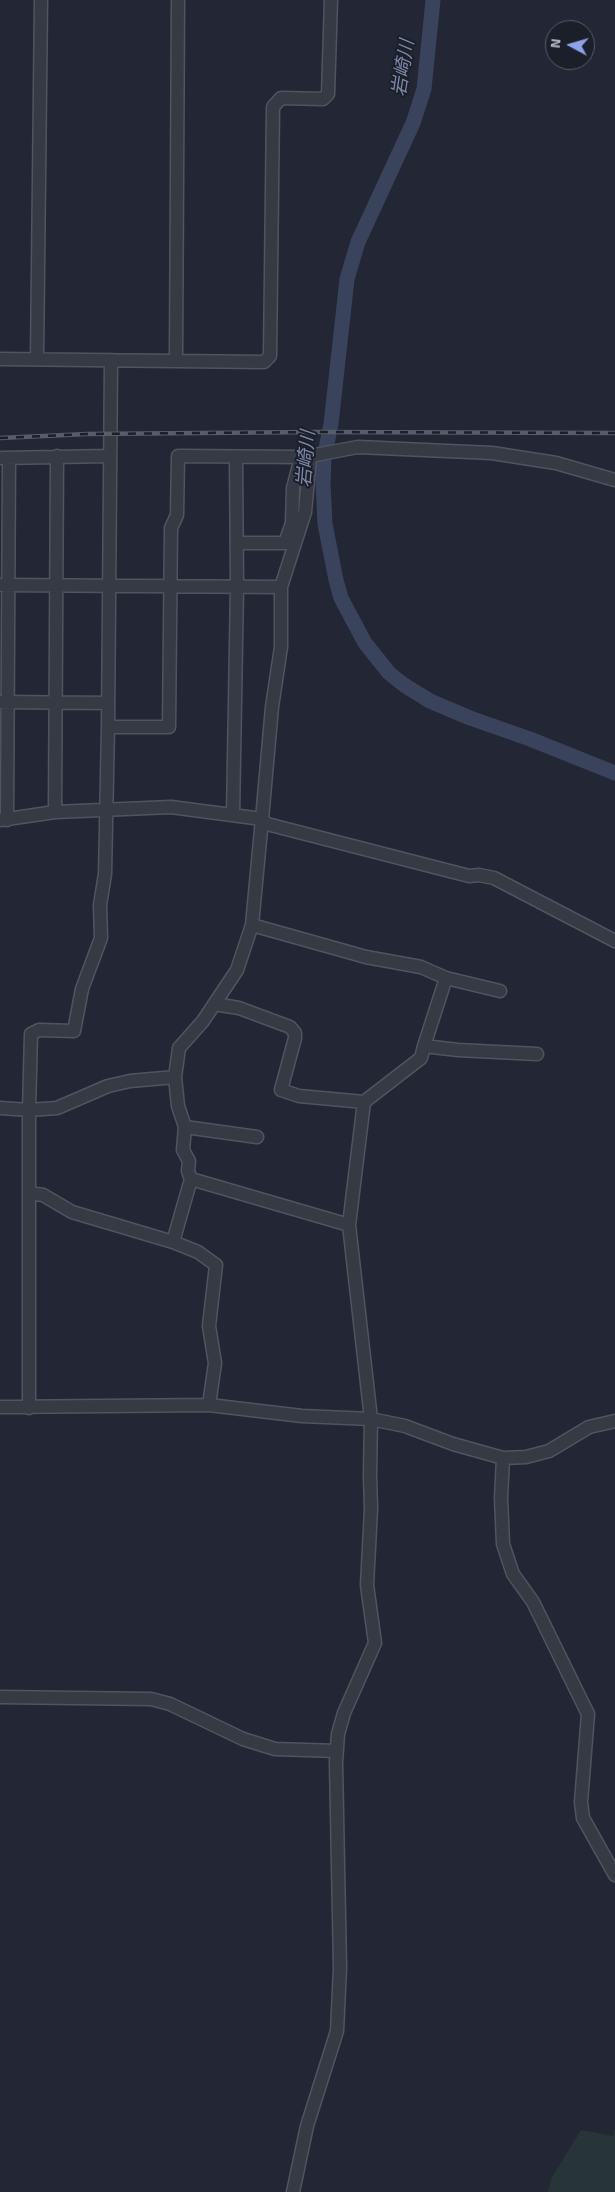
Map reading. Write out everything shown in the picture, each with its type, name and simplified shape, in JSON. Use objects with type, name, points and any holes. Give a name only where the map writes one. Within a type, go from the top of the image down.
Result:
[{"type":"street","points":[[38,359],[41,0]]},
{"type":"street","points":[[176,360],[178,0]]},
{"type":"street","points":[[0,359],[264,362],[270,356],[274,107],[281,98],[323,99],[328,94],[331,0]]},
{"type":"street","points":[[29,1408],[29,1193],[35,1032],[74,1031],[82,989],[101,938],[100,905],[105,874],[108,727],[111,360]]},
{"type":"street","points":[[174,1242],[191,1179],[188,1171],[189,1161],[183,1150],[185,1127],[178,1106],[176,1077],[179,1048],[203,1021],[237,970],[252,925],[272,707],[281,647],[281,587],[304,512],[310,458],[315,455],[358,447],[492,453],[524,456],[556,463],[615,480]]},
{"type":"street","points":[[55,812],[57,456]]},
{"type":"street","points":[[109,456],[4,458],[3,820],[55,812],[171,807],[262,819],[267,824],[469,876],[480,875],[494,878],[615,941]]},
{"type":"street","points":[[108,727],[169,727],[171,528],[177,515],[178,456],[236,458],[301,457],[294,488],[292,523],[285,543],[237,543]]},
{"type":"street","points":[[233,816],[237,587],[236,458]]},
{"type":"street","points":[[4,585],[281,587]]},
{"type":"street","points":[[4,702],[108,702]]},
{"type":"street","points":[[252,925],[366,957],[421,967],[446,978],[500,991]]},
{"type":"street","points":[[214,1004],[239,1008],[290,1027],[295,1038],[281,1090],[299,1096],[364,1102],[421,1058],[446,978]]},
{"type":"street","points":[[424,1046],[458,1050],[537,1054]]},
{"type":"street","points":[[0,1108],[56,1108],[108,1086],[176,1077]]},
{"type":"street","points":[[293,2192],[307,2126],[337,2031],[340,1968],[336,1751],[338,1734],[344,1713],[375,1643],[367,1584],[371,1509],[371,1419],[349,1225],[364,1102]]},
{"type":"street","points":[[185,1127],[257,1137]]},
{"type":"street","points":[[191,1179],[349,1225]]},
{"type":"street","points":[[29,1193],[43,1195],[72,1212],[174,1242],[198,1252],[216,1265],[209,1326],[214,1363],[209,1405]]},
{"type":"street","points":[[0,1407],[209,1405],[302,1416],[371,1419],[405,1426],[453,1444],[503,1458],[526,1457],[549,1452],[589,1427],[615,1421]]},
{"type":"street","points":[[503,1458],[500,1498],[503,1544],[513,1574],[533,1602],[588,1714],[581,1802],[583,1818],[615,1875]]},
{"type":"street","points":[[0,1697],[151,1699],[170,1704],[243,1739],[275,1749],[336,1751]]},
{"type":"shaded area","points":[[615,2129],[615,2192],[548,2192],[551,2179],[581,2130],[613,2136]]},
{"type":"waterway","name":"岩崎川","points":[[433,0],[424,89],[413,123],[358,242],[347,279],[331,424],[324,458],[323,483],[325,524],[336,580],[341,598],[365,643],[389,673],[404,685],[430,701],[470,718],[530,739],[615,773]]},
{"type":"railway","points":[[0,438],[87,434],[316,432],[615,433]]}]
